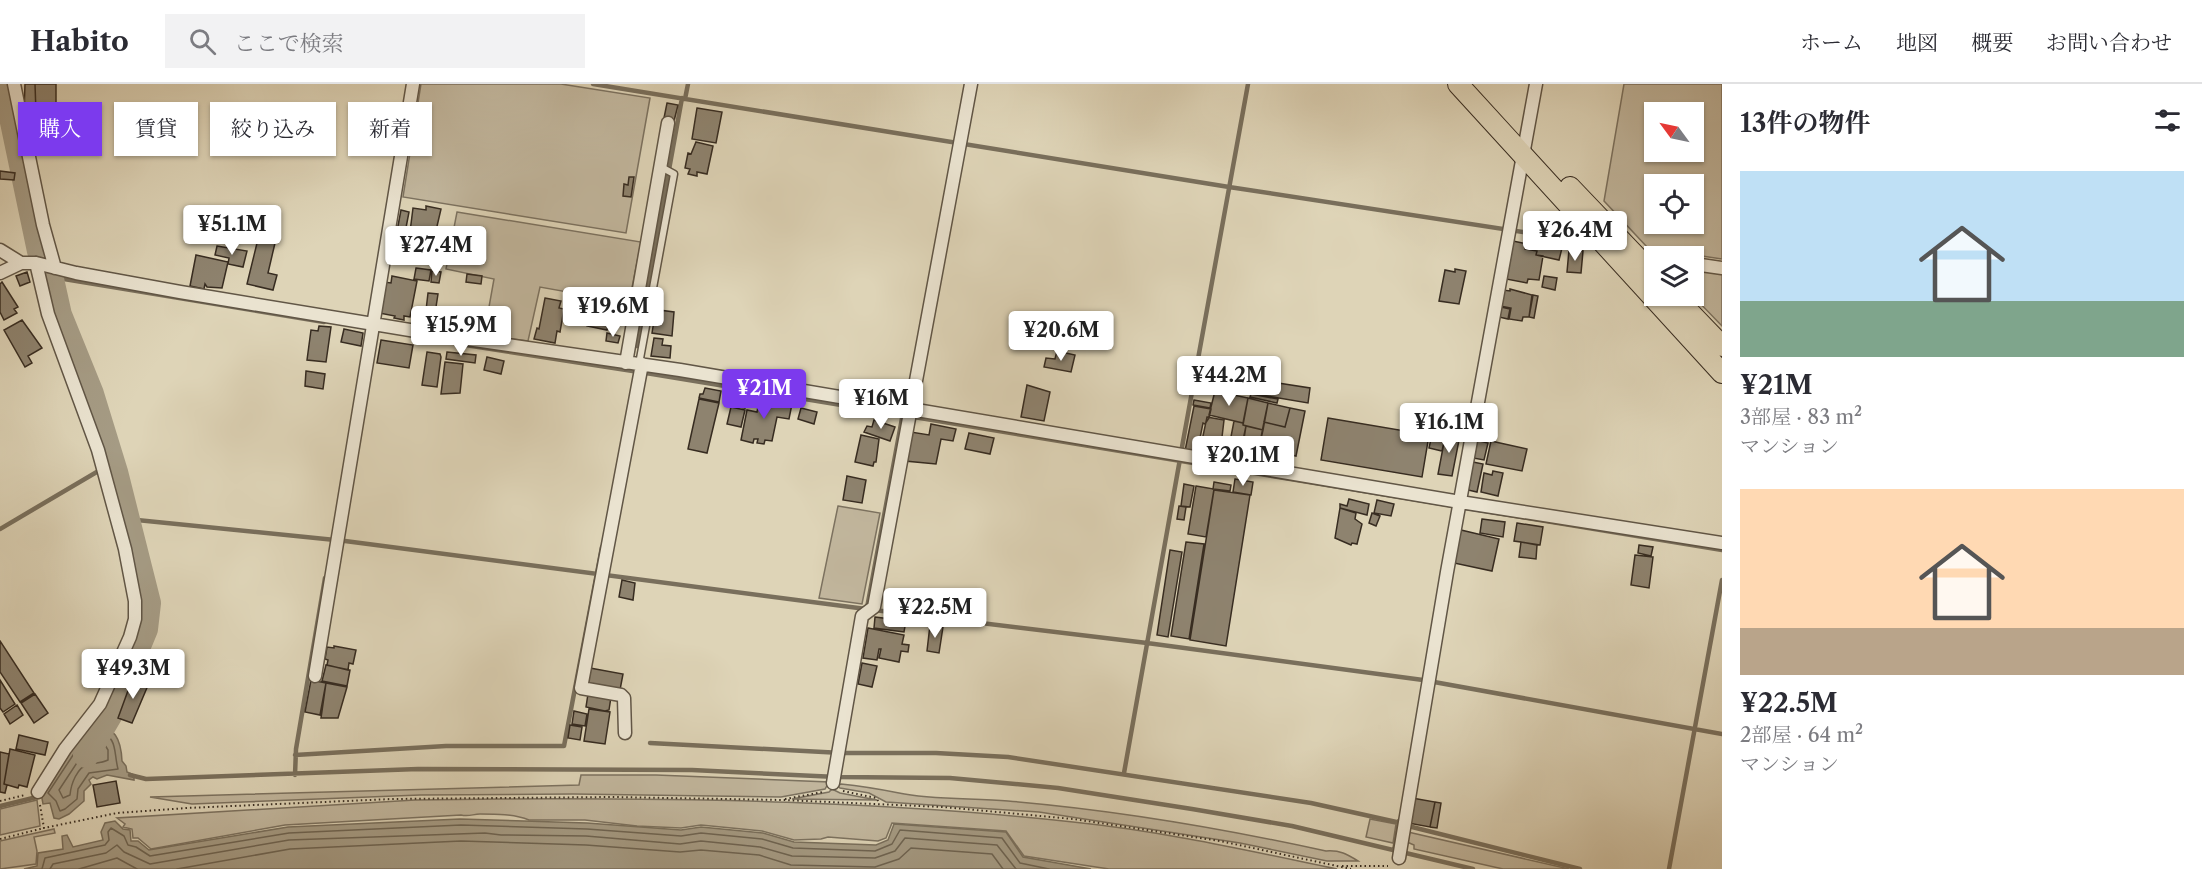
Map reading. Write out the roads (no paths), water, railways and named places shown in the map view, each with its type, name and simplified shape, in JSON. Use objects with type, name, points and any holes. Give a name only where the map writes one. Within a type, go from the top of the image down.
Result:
[{"type":"main road","points":[[1458,84],[1644,260]]},
{"type":"main road","points":[[1474,84],[1525,149],[1722,373]]},
{"type":"main road","points":[[1684,306],[1722,346]]},
{"type":"street","points":[[14,84],[43,225],[48,314],[103,467],[133,582],[135,619],[130,637],[100,704],[65,748],[39,797]]},
{"type":"street","points":[[315,676],[413,84]]},
{"type":"street","points":[[833,781],[862,616],[874,607],[971,84]]},
{"type":"street","points":[[1400,852],[1459,506],[1536,84]]},
{"type":"street","points":[[625,733],[624,698],[621,695],[581,688],[603,574],[637,367],[666,170],[668,123]]},
{"type":"street","points":[[0,250],[21,263],[168,290],[1459,506],[1722,543]]},
{"type":"street","points":[[0,273],[21,263]]},
{"type":"street","points":[[1704,265],[1722,268]]},
{"type":"water","points":[[92,721],[106,727],[115,735],[120,746],[122,761],[127,772],[134,775],[134,780],[107,775],[97,779],[93,777],[89,780],[91,784],[84,791],[84,801],[69,814],[59,819],[54,818],[50,803],[43,804],[41,793]]},
{"type":"water","points":[[460,819],[587,823],[681,830],[701,827],[763,833],[794,842],[876,845],[888,840],[894,824],[1006,832],[1023,857],[1091,869],[24,869],[37,866],[38,853],[63,849],[62,836],[67,835],[73,847],[103,840],[101,832],[105,823],[115,821],[123,829],[130,830],[131,841],[138,841],[149,850],[288,827]]},
{"type":"waterway","points":[[5,84],[40,251],[51,279],[59,315],[91,394],[115,472],[148,603],[145,629],[110,714],[86,755]]},
{"type":"waterway","points":[[593,84],[1229,187],[1575,240]]},
{"type":"waterway","points":[[685,99],[688,84]]},
{"type":"waterway","points":[[1182,447],[1248,84]]},
{"type":"waterway","points":[[637,346],[682,98]]},
{"type":"waterway","points":[[51,279],[64,279],[324,322]]},
{"type":"waterway","points":[[459,344],[1722,550]]},
{"type":"waterway","points":[[867,608],[903,413]]},
{"type":"waterway","points":[[1124,773],[1180,459]]},
{"type":"waterway","points":[[0,529],[112,463]]},
{"type":"waterway","points":[[127,519],[345,541],[866,609]]},
{"type":"waterway","points":[[295,755],[446,746],[564,746],[602,547]]},
{"type":"waterway","points":[[295,775],[296,749],[325,578]]},
{"type":"waterway","points":[[1669,869],[1722,580]]},
{"type":"waterway","points":[[874,610],[1423,680],[1722,734]]},
{"type":"waterway","points":[[650,743],[842,753],[936,753],[1008,757],[1311,803],[1401,823]]},
{"type":"waterway","points":[[130,775],[146,779],[418,769],[692,770],[837,777],[950,778],[1058,788],[1292,826],[1473,869]]},
{"type":"waterway","points":[[0,806],[41,796]]},
{"type":"waterway","points":[[1394,851],[1399,821]]},
{"type":"waterway","points":[[1408,826],[1580,869]]}]
